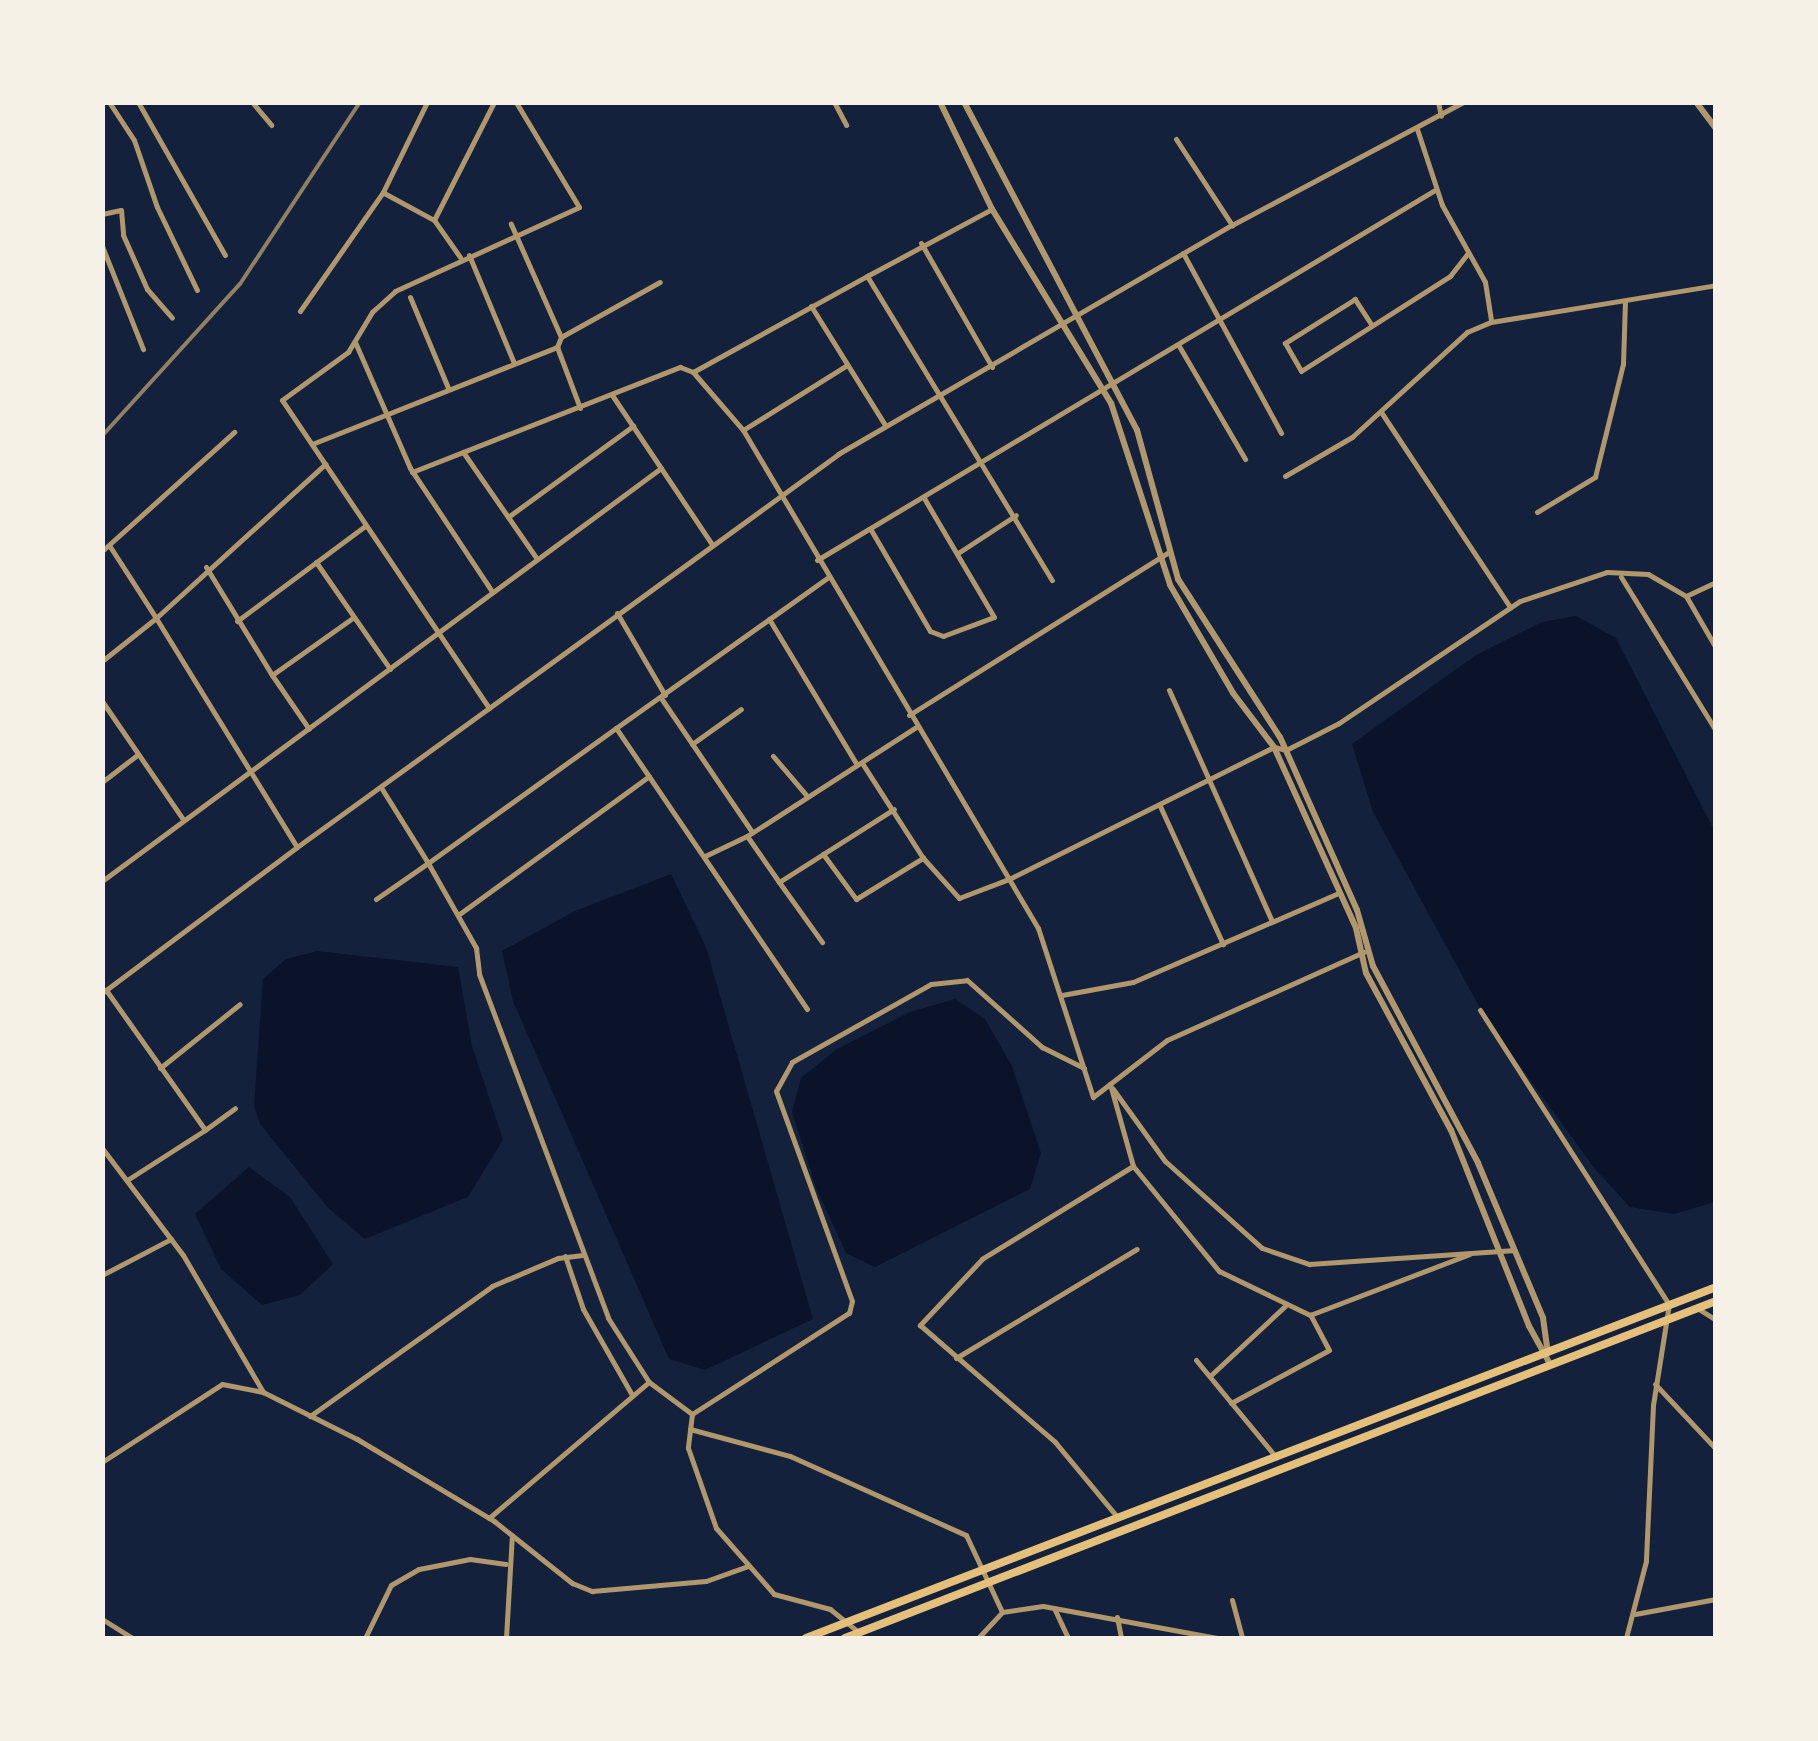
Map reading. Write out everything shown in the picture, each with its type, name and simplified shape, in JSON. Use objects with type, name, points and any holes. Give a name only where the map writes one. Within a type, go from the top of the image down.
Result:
[{"type":"main road","points":[[845,1638],[1716,1288]]},
{"type":"main road","points":[[806,1638],[1548,1358],[1716,1301]]},
{"type":"street","points":[[109,102],[134,140],[157,207],[197,290]]},
{"type":"street","points":[[138,102],[225,255]]},
{"type":"street","points":[[252,102],[271,125]]},
{"type":"street","points":[[300,311],[383,192],[427,102]]},
{"type":"street","points":[[434,220],[494,102]]},
{"type":"street","points":[[489,708],[435,636],[282,400],[320,378],[356,342],[372,312],[395,292],[468,254],[579,207],[516,102]]},
{"type":"street","points":[[834,102],[846,125]]},
{"type":"street","points":[[940,102],[992,209],[1105,392],[1137,474],[1158,557],[1232,693],[1274,748],[1340,892],[1366,973],[1451,1130],[1498,1249],[1548,1358]]},
{"type":"street","points":[[964,102],[1116,386],[1149,468],[1169,552],[1188,599],[1286,750],[1371,948],[1373,966],[1478,1162],[1542,1318],[1548,1358]]},
{"type":"street","points":[[1438,102],[1441,116]]},
{"type":"street","points":[[205,1130],[104,991],[777,494],[885,425],[992,367],[1232,225],[1464,102]]},
{"type":"street","points":[[1696,102],[1716,129]]},
{"type":"street","points":[[1417,129],[1436,190],[1484,282],[1491,322]]},
{"type":"street","points":[[1176,139],[1232,225]]},
{"type":"street","points":[[816,560],[1116,386],[1436,190]]},
{"type":"street","points":[[383,192],[434,220],[460,258]]},
{"type":"street","points":[[693,372],[922,243],[992,209]]},
{"type":"street","points":[[102,214],[121,210],[124,234],[147,289],[172,318]]},
{"type":"street","points":[[511,224],[561,337]]},
{"type":"street","points":[[922,243],[992,367]]},
{"type":"street","points":[[102,246],[143,349]]},
{"type":"street","points":[[1371,324],[1355,299],[1285,343],[1301,371],[1450,276],[1468,253]]},
{"type":"street","points":[[468,254],[514,363]]},
{"type":"street","points":[[1183,254],[1223,320],[1281,433]]},
{"type":"street","points":[[867,276],[938,396],[1016,515],[1052,580]]},
{"type":"street","points":[[312,444],[556,347],[561,337],[660,282]]},
{"type":"street","points":[[1285,476],[1325,458],[1382,412],[1437,355],[1491,322],[1716,285]]},
{"type":"street","points":[[410,298],[448,388]]},
{"type":"street","points":[[1537,512],[1595,477],[1623,364],[1625,302]]},
{"type":"street","points":[[811,306],[885,425]]},
{"type":"street","points":[[356,342],[390,410],[412,472],[491,590]]},
{"type":"street","points":[[1179,346],[1245,459]]},
{"type":"street","points":[[556,347],[580,408]]},
{"type":"street","points":[[743,430],[847,365]]},
{"type":"street","points":[[412,472],[680,367],[693,372],[743,430],[816,560],[1038,928],[1093,1097],[1166,1040],[1371,948]]},
{"type":"street","points":[[612,395],[711,543]]},
{"type":"street","points":[[1382,412],[1510,607]]},
{"type":"street","points":[[508,517],[633,426]]},
{"type":"street","points":[[102,551],[234,432]]},
{"type":"street","points":[[463,452],[537,559]]},
{"type":"street","points":[[102,661],[156,618],[206,567],[326,464]]},
{"type":"street","points":[[102,881],[182,818],[661,468]]},
{"type":"street","points":[[871,530],[930,631],[943,636],[994,616],[924,498]]},
{"type":"street","points":[[958,553],[1016,515]]},
{"type":"street","points":[[237,621],[365,526]]},
{"type":"street","points":[[109,545],[297,847]]},
{"type":"street","points":[[910,715],[1169,552]]},
{"type":"street","points":[[316,562],[390,669]]},
{"type":"street","points":[[206,567],[237,621],[310,728]]},
{"type":"street","points":[[769,619],[859,764],[895,809],[923,858],[959,898],[1009,879],[1274,748],[1286,750],[1436,661],[1510,607],[1607,572],[1621,577],[1648,574],[1686,596],[1716,648]]},
{"type":"street","points":[[1621,577],[1716,732]]},
{"type":"street","points":[[376,899],[827,578]]},
{"type":"street","points":[[1686,596],[1716,582]]},
{"type":"street","points":[[617,614],[692,744],[779,882],[822,942]]},
{"type":"street","points":[[272,675],[354,617]]},
{"type":"street","points":[[1169,690],[1205,781],[1272,921]]},
{"type":"street","points":[[102,701],[182,818]]},
{"type":"street","points":[[692,744],[741,709]]},
{"type":"street","points":[[705,856],[750,834],[917,727]]},
{"type":"street","points":[[616,728],[684,836],[705,856],[807,1010]]},
{"type":"street","points":[[102,782],[137,754]]},
{"type":"street","points":[[773,756],[806,796]]},
{"type":"street","points":[[458,914],[649,776]]},
{"type":"street","points":[[382,789],[476,948],[581,1255],[608,1318],[649,1382],[692,1414]]},
{"type":"street","points":[[1160,805],[1222,944]]},
{"type":"street","points":[[779,882],[895,809]]},
{"type":"street","points":[[823,854],[856,900],[923,858]]},
{"type":"street","points":[[1062,996],[1133,982],[1340,892]]},
{"type":"street","points":[[860,1632],[830,1609],[774,1594],[748,1566],[708,1510],[688,1448],[692,1414],[849,1314],[852,1301],[776,1091],[792,1062],[932,984],[967,980],[1042,1047],[1084,1068]]},
{"type":"street","points":[[160,1068],[240,1004]]},
{"type":"street","points":[[1480,1010],[1669,1304],[1655,1384],[1650,1528],[1626,1638]]},
{"type":"street","points":[[1110,1084],[1165,1161],[1262,1248],[1309,1264],[1512,1250]]},
{"type":"street","points":[[1110,1084],[1133,1166],[1219,1271],[1310,1315],[1328,1350],[1232,1403]]},
{"type":"street","points":[[127,1180],[235,1108]]},
{"type":"street","points":[[104,1151],[171,1239],[263,1392]]},
{"type":"street","points":[[1118,1518],[1055,1442],[920,1325],[982,1258],[1133,1166]]},
{"type":"street","points":[[102,1275],[171,1239]]},
{"type":"street","points":[[956,1358],[1137,1249]]},
{"type":"street","points":[[1310,1315],[1477,1252]]},
{"type":"street","points":[[310,1416],[467,1302],[564,1256],[581,1255]]},
{"type":"street","points":[[564,1256],[582,1309],[632,1395]]},
{"type":"street","points":[[1210,1375],[1286,1305]]},
{"type":"street","points":[[1697,1308],[1716,1320]]},
{"type":"street","points":[[1196,1360],[1278,1459]]},
{"type":"street","points":[[489,1518],[649,1382]]},
{"type":"street","points":[[102,1462],[204,1390],[222,1384],[263,1392],[310,1416],[489,1518],[592,1591],[706,1581],[748,1566]]},
{"type":"street","points":[[1655,1384],[1716,1448]]},
{"type":"street","points":[[690,1429],[790,1456],[966,1535],[984,1585],[1002,1612]]},
{"type":"street","points":[[506,1638],[506,1564],[512,1535]]},
{"type":"street","points":[[365,1638],[391,1585],[419,1570],[470,1559],[506,1564]]},
{"type":"street","points":[[1634,1614],[1716,1598]]},
{"type":"street","points":[[1232,1600],[1242,1638]]},
{"type":"street","points":[[1054,1608],[1068,1638]]},
{"type":"street","points":[[978,1638],[1002,1612],[1054,1608],[1182,1628],[1217,1638]]},
{"type":"street","points":[[1117,1617],[1121,1638]]},
{"type":"street","points":[[102,1619],[132,1638]]},
{"type":"street","points":[[1182,1628],[1186,1638]]},
{"type":"water","points":[[1576,616],[1616,638],[1715,832],[1715,1202],[1674,1214],[1630,1207],[1595,1169],[1486,1019],[1373,812],[1352,744],[1476,655],[1542,622]]},
{"type":"water","points":[[671,874],[706,947],[813,1319],[705,1370],[669,1359],[513,1001],[502,951],[575,911]]},
{"type":"water","points":[[317,951],[458,967],[472,1046],[503,1140],[468,1197],[365,1239],[328,1208],[260,1124],[254,1106],[263,979],[286,959]]},
{"type":"water","points":[[955,999],[985,1019],[1012,1066],[1041,1153],[1030,1189],[875,1267],[846,1253],[817,1190],[792,1112],[801,1078],[837,1049],[910,1012]]},
{"type":"water","points":[[249,1167],[290,1197],[333,1264],[300,1295],[262,1305],[221,1269],[195,1214]]},
{"type":"railway","points":[[102,436],[240,284],[360,102]]}]
